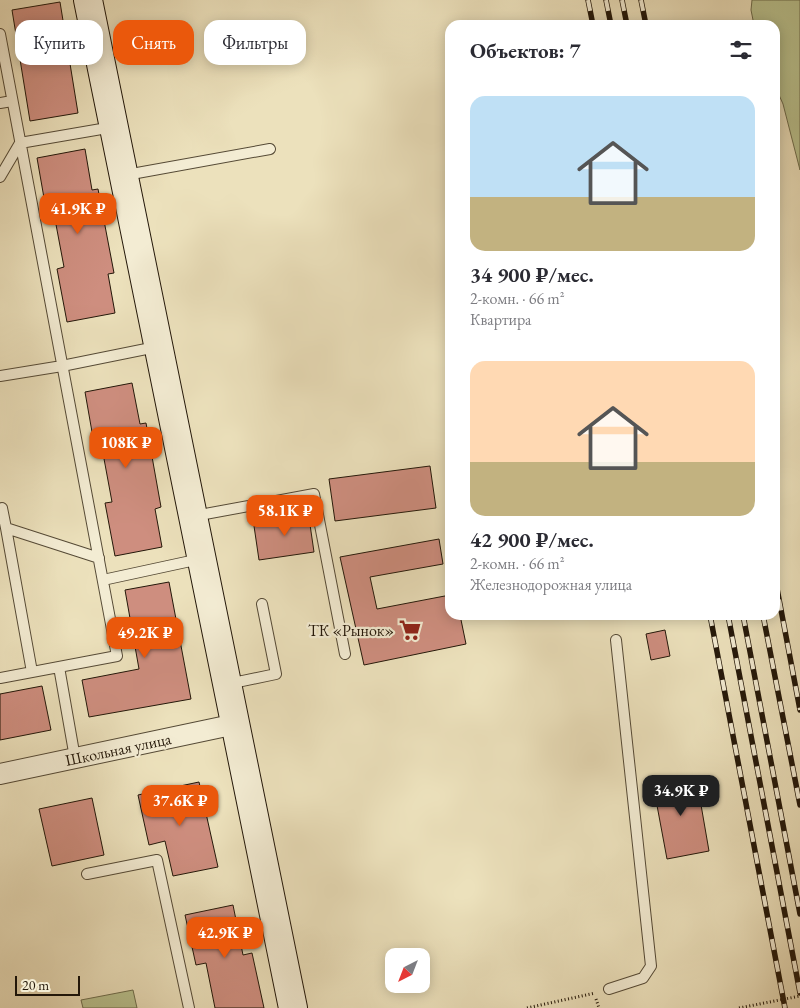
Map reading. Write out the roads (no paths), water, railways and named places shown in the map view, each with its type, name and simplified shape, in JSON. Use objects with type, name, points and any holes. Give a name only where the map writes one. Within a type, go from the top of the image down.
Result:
[{"type":"street","points":[[88,0],[293,1008]]},
{"type":"street","name":"Школьная улица","points":[[0,774],[236,724]]},
{"type":"lane","points":[[0,34],[117,656],[0,678]]},
{"type":"lane","points":[[0,103],[12,101]]},
{"type":"lane","points":[[0,177],[20,143],[114,127]]},
{"type":"lane","points":[[124,176],[270,149]]},
{"type":"lane","points":[[0,376],[62,366],[159,346]]},
{"type":"lane","points":[[193,516],[314,494],[345,654]]},
{"type":"lane","points":[[0,508],[2,508],[6,528],[32,672]]},
{"type":"lane","points":[[6,528],[99,558]]},
{"type":"lane","points":[[103,580],[202,559]]},
{"type":"lane","points":[[227,684],[276,674],[262,604]]},
{"type":"lane","points":[[609,989],[643,978],[651,966],[616,640]]},
{"type":"lane","points":[[59,667],[75,758]]},
{"type":"lane","points":[[87,874],[157,860],[189,1008]]},
{"type":"railway","points":[[588,0],[592,20]]},
{"type":"railway","points":[[606,0],[610,20]]},
{"type":"railway","points":[[622,0],[626,20]]},
{"type":"railway","points":[[641,0],[645,20]]},
{"type":"railway","points":[[780,604],[800,710]]},
{"type":"railway","points":[[711,620],[785,1008]]},
{"type":"railway","points":[[729,620],[800,993]]},
{"type":"railway","points":[[744,620],[800,914]]},
{"type":"railway","points":[[764,620],[800,805]]},
{"type":"place","name":"ТК «Рынок»","points":[[410,630]]}]
